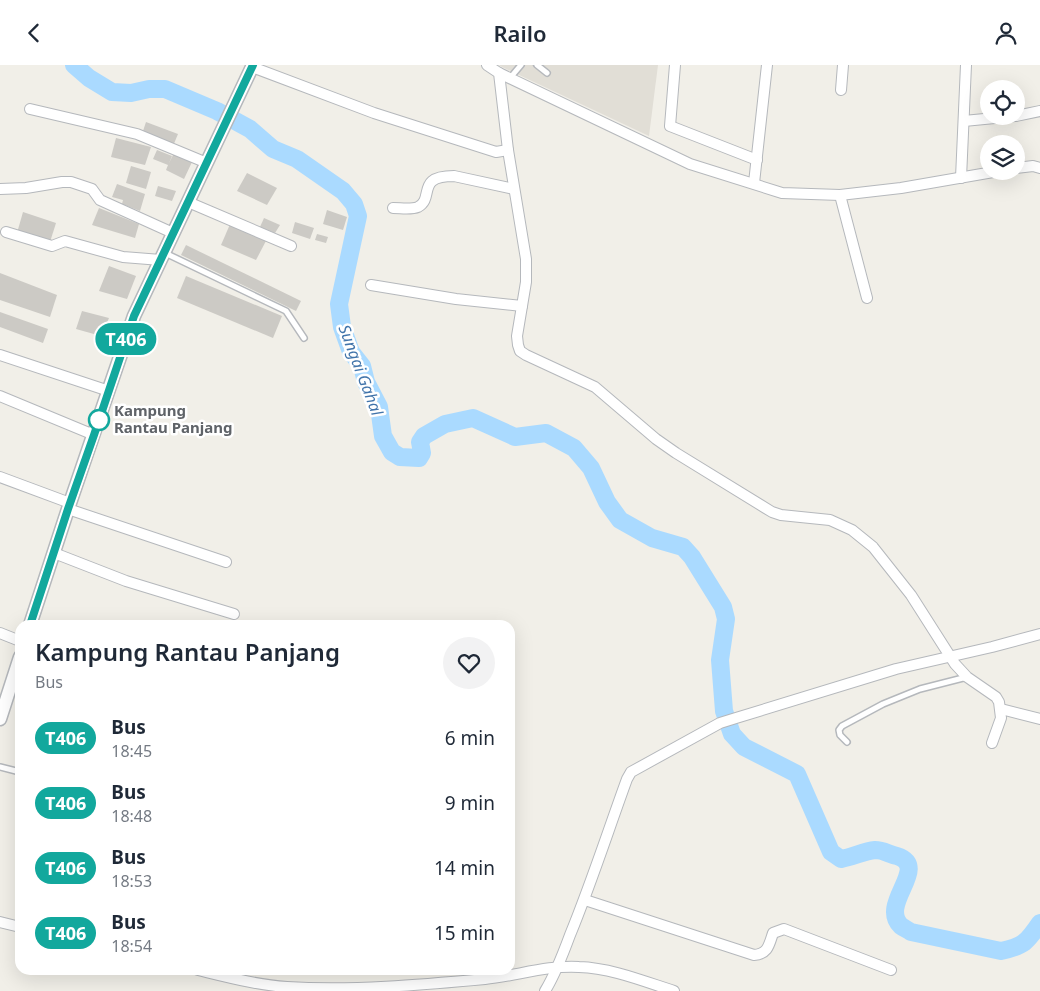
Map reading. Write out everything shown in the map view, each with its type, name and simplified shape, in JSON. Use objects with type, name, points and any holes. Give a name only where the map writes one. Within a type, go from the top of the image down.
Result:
[{"type":"street","points":[[487,65],[510,79],[690,164],[782,193],[840,195],[980,174]]},
{"type":"street","points":[[675,65],[670,125],[757,160]]},
{"type":"street","points":[[754,183],[767,65]]},
{"type":"street","points":[[841,90],[843,65]]},
{"type":"street","points":[[961,178],[966,65]]},
{"type":"street","points":[[32,620],[134,316],[253,66],[374,113],[496,152],[508,150]]},
{"type":"street","points":[[499,73],[508,150],[526,259],[526,282],[517,336],[520,351],[595,387],[656,439],[772,512],[781,515],[830,521],[852,530],[874,547],[911,595],[950,657],[967,677],[996,697],[1001,709],[1001,718],[992,743]]},
{"type":"street","points":[[30,109],[137,134],[207,163]]},
{"type":"street","points":[[1025,114],[1040,111]]},
{"type":"street","points":[[964,121],[980,119]]},
{"type":"street","points":[[1025,167],[1033,166],[1040,168]]},
{"type":"street","points":[[394,208],[419,207],[430,183],[434,179],[444,176],[454,176],[514,189]]},
{"type":"street","points":[[0,189],[71,182],[92,189],[100,200],[174,233]]},
{"type":"street","points":[[840,195],[867,299]]},
{"type":"street","points":[[188,202],[291,246]]},
{"type":"street","points":[[6,233],[52,247],[65,241],[123,257],[162,256]]},
{"type":"street","points":[[371,285],[456,299],[522,306]]},
{"type":"street","points":[[0,355],[109,391]]},
{"type":"street","points":[[0,396],[94,435]]},
{"type":"street","points":[[0,477],[69,506],[226,562]]},
{"type":"street","points":[[54,553],[126,581],[234,614]]},
{"type":"street","points":[[0,633],[15,639]]},
{"type":"street","points":[[545,991],[558,967],[585,900],[608,830],[627,779],[632,772],[720,723],[896,669],[1040,634]]},
{"type":"street","points":[[0,719],[15,672]]},
{"type":"street","points":[[1001,709],[1040,719]]},
{"type":"street","points":[[585,900],[754,955],[764,953],[767,950],[773,933],[784,929],[891,969]]},
{"type":"street","points":[[0,922],[15,926]]},
{"type":"street","points":[[515,974],[558,967],[580,967],[608,971],[674,991]]},
{"type":"street","points":[[218,975],[287,989],[372,987],[487,979],[511,975]]},
{"type":"lane","points":[[510,79],[520,65]]},
{"type":"lane","points":[[537,65],[547,73]]},
{"type":"lane","points":[[162,256],[286,311],[304,338]]},
{"type":"lane","points":[[847,742],[840,735],[839,730],[842,726],[883,704],[920,689],[967,677]]},
{"type":"lane","points":[[0,767],[15,772]]},
{"type":"shaded area","points":[[499,65],[658,65],[649,136],[502,67]]},
{"type":"building","points":[[146,122],[178,134],[173,146],[142,134]]},
{"type":"building","points":[[116,138],[151,147],[145,165],[111,157]]},
{"type":"building","points":[[157,150],[172,156],[169,163],[174,153],[192,162],[184,179],[166,170],[168,165],[153,159]]},
{"type":"building","points":[[131,166],[151,172],[146,189],[126,183]]},
{"type":"building","points":[[247,173],[277,188],[267,205],[237,191]]},
{"type":"building","points":[[117,184],[145,194],[140,211],[122,204],[123,200],[112,197]]},
{"type":"building","points":[[158,186],[176,191],[172,201],[155,196]]},
{"type":"building","points":[[99,208],[139,224],[135,238],[92,225]]},
{"type":"building","points":[[327,210],[347,217],[343,230],[323,224]]},
{"type":"building","points":[[23,212],[56,223],[50,242],[17,233]]},
{"type":"building","points":[[264,218],[280,225],[275,233],[260,227]]},
{"type":"building","points":[[231,222],[267,239],[256,260],[221,245]]},
{"type":"building","points":[[295,222],[314,228],[310,239],[292,233]]},
{"type":"building","points":[[317,234],[328,237],[326,243],[315,240]]},
{"type":"building","points":[[186,245],[301,301],[296,311],[181,255]]},
{"type":"building","points":[[109,266],[136,276],[127,299],[99,291]]},
{"type":"building","points":[[0,273],[57,295],[50,317],[0,300]]},
{"type":"building","points":[[186,276],[282,316],[273,338],[177,298]]},
{"type":"building","points":[[82,311],[109,318],[101,336],[76,329]]},
{"type":"building","points":[[0,312],[48,329],[43,343],[0,327]]},
{"type":"waterway","name":"Sungai Gahal","points":[[74,65],[89,78],[112,92],[131,93],[149,89],[165,89],[217,111],[250,129],[273,149],[297,159],[343,191],[354,204],[358,216],[339,304],[342,327],[351,352],[362,366],[366,382],[379,407],[383,436],[392,452],[400,457],[419,458],[422,453],[420,442],[424,436],[445,424],[473,418],[515,437],[546,433],[574,448],[591,468],[607,502],[620,520],[652,538],[683,547],[692,557],[723,607],[726,619],[720,660],[724,711],[732,734],[744,747],[797,774],[831,852],[841,859],[878,850],[906,861],[909,868],[907,877],[895,907],[896,917],[901,926],[911,932],[1001,951],[1020,945],[1032,935],[1040,923]]},
{"type":"bus line","name":"T406","points":[[32,620],[134,316],[253,65]]},
{"type":"place","name":"Kampung Rantau Panjang","points":[[99,420]]}]
